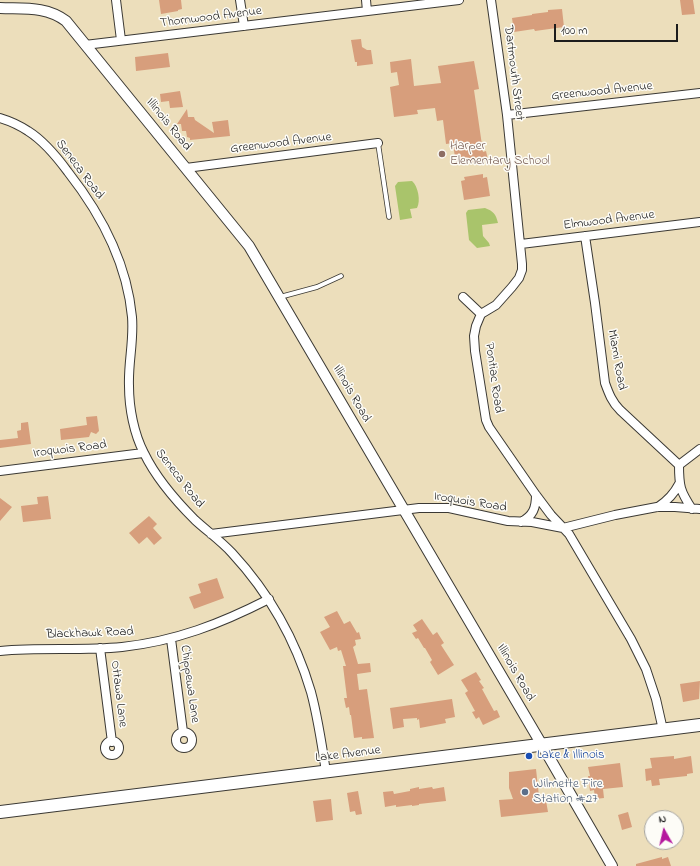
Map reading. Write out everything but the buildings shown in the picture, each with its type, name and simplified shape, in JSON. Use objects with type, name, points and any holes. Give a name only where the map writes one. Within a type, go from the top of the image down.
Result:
[{"type":"main road","name":"Lake Avenue","points":[[0,812],[700,725]]},
{"type":"street","points":[[116,0],[121,40]]},
{"type":"street","points":[[240,0],[244,26]]},
{"type":"street","points":[[366,0],[367,11]]},
{"type":"street","name":"Thornwood Avenue","points":[[85,45],[459,0]]},
{"type":"street","name":"Dartmouth Street","points":[[491,0],[507,115],[521,244]]},
{"type":"street","name":"Illinois Road","points":[[0,8],[32,8],[58,14],[66,21],[249,246],[612,866]]},
{"type":"street","name":"Greenwood Avenue","points":[[507,115],[700,94]]},
{"type":"street","name":"Seneca Road","points":[[0,118],[28,131],[45,145],[80,187],[105,227],[113,245],[126,284],[132,316],[133,340],[129,386],[136,432],[144,453],[174,497],[195,519],[231,552],[247,570],[268,599],[286,630],[304,670],[312,694],[326,772]]},
{"type":"street","name":"Greenwood Avenue","points":[[186,168],[378,143]]},
{"type":"street","name":"Elmwood Avenue","points":[[521,244],[700,222]]},
{"type":"street","name":"Miami Road","points":[[585,236],[596,303],[605,383],[608,393],[620,410],[679,465]]},
{"type":"street","points":[[464,297],[481,314],[496,305],[519,278],[522,270],[521,244]]},
{"type":"street","name":"Pontiac Road","points":[[481,314],[474,336],[475,352],[486,420],[489,427],[536,495],[551,515],[569,534],[631,639],[643,663],[656,699],[662,730]]},
{"type":"street","points":[[696,509],[682,491],[679,484],[679,465],[700,449]]},
{"type":"street","name":"Iroquois Road","points":[[0,471],[144,453]]},
{"type":"street","points":[[657,508],[672,495],[679,484]]},
{"type":"street","points":[[520,522],[527,519],[531,515],[536,503],[536,495]]},
{"type":"street","name":"Iroquois Road","points":[[211,534],[419,508],[441,508],[486,518],[532,522],[563,528],[615,515],[657,508],[696,509]]},
{"type":"street","name":"Blackhawk Road","points":[[0,651],[47,648],[100,648],[136,645],[171,639],[235,616],[268,599]]},
{"type":"street","name":"Chippewa Lane","points":[[171,639],[183,732]]},
{"type":"street","name":"Ottawa Lane","points":[[100,648],[112,742]]},
{"type":"lane","points":[[378,143],[389,217]]},
{"type":"lane","points":[[279,297],[317,287],[341,276]]},
{"type":"green space","points":[[412,181],[419,198],[418,205],[417,208],[410,209],[412,218],[400,220],[395,186],[398,182]]},
{"type":"green space","points":[[485,208],[494,213],[498,223],[482,225],[483,236],[490,246],[477,248],[469,240],[466,213],[468,210]]},
{"type":"place","name":"Harper Elementary School","points":[[442,154]]},
{"type":"place","name":"Lake & Illinois","points":[[529,756]]},
{"type":"place","name":"Wilmette Fire Station #27","points":[[525,792]]}]
